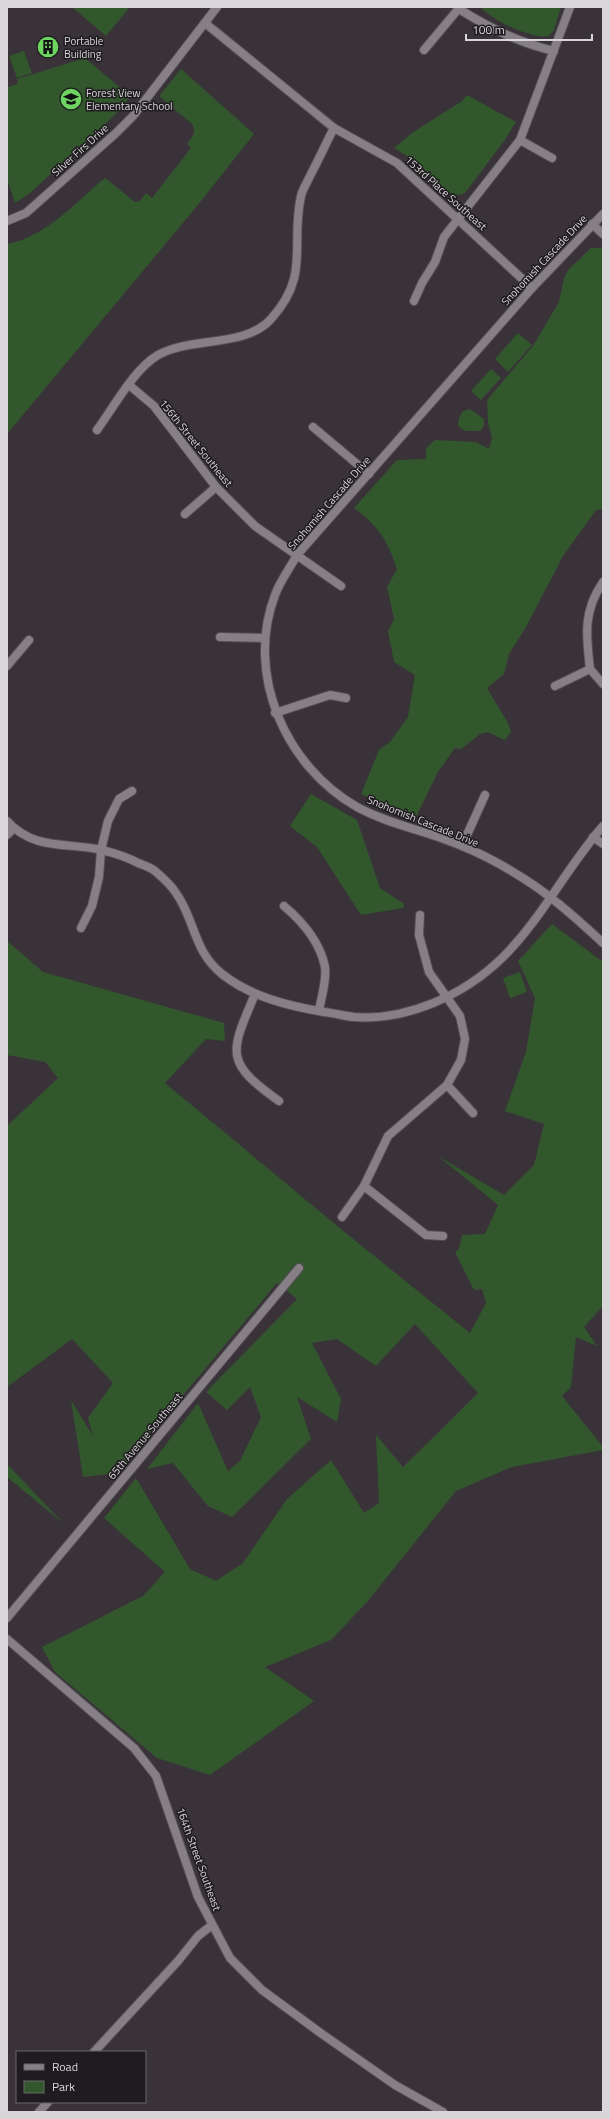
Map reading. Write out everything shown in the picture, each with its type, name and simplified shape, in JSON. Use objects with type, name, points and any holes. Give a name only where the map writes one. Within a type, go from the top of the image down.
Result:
[{"type":"street","name":"Silver Firs Drive","points":[[7,221],[26,213],[115,134],[133,116],[217,7]]},
{"type":"street","points":[[414,301],[422,283],[435,262],[444,237],[458,217],[520,140],[570,7]]},
{"type":"street","points":[[424,50],[459,8],[490,28],[529,45],[554,51]]},
{"type":"street","name":"153rd Place Southeast","points":[[205,24],[334,128],[397,163],[458,217],[532,288]]},
{"type":"street","points":[[97,430],[144,366],[158,356],[178,346],[205,341],[233,339],[256,330],[270,320],[286,300],[296,276],[298,220],[301,194],[334,128]]},
{"type":"street","points":[[520,140],[552,158]]},
{"type":"street","name":"Snohomish Cascade Drive","points":[[603,214],[532,288],[297,555],[275,594],[264,638],[265,667],[275,712],[288,739],[308,768],[339,795],[379,816],[462,846],[513,872],[550,898],[603,943]]},
{"type":"street","points":[[592,224],[603,234]]},
{"type":"street","name":"156th Street Southeast","points":[[129,385],[154,406],[216,487],[255,526],[342,586]]},
{"type":"street","points":[[313,427],[369,474]]},
{"type":"street","points":[[185,514],[216,487]]},
{"type":"street","points":[[603,582],[593,596],[587,616],[586,640],[590,669],[603,684]]},
{"type":"street","points":[[220,637],[264,638]]},
{"type":"street","points":[[7,666],[29,640]]},
{"type":"street","points":[[555,686],[590,669]]},
{"type":"street","points":[[275,712],[330,695],[346,698]]},
{"type":"street","points":[[81,928],[92,906],[99,877],[101,850],[108,821],[118,799],[132,791]]},
{"type":"street","points":[[462,846],[485,795]]},
{"type":"street","points":[[7,821],[14,828],[36,840],[56,846],[101,850],[128,858],[154,870],[176,893],[203,954],[222,974],[255,994],[289,1005],[355,1017],[383,1016],[415,1009],[448,997],[478,978],[502,958],[550,898],[603,826]]},
{"type":"street","points":[[7,835],[14,828]]},
{"type":"street","points":[[594,837],[603,844]]},
{"type":"street","points":[[284,906],[301,920],[317,944],[325,968],[319,1011]]},
{"type":"street","points":[[342,1217],[364,1186],[388,1136],[447,1085],[461,1060],[465,1039],[460,1016],[429,972],[419,935],[420,915]]},
{"type":"street","points":[[255,994],[237,1041],[238,1064],[252,1082],[279,1101]]},
{"type":"street","points":[[447,1085],[473,1113]]},
{"type":"street","points":[[364,1186],[426,1235],[443,1236]]},
{"type":"street","name":"65th Avenue Southeast","points":[[7,1618],[299,1268]]},
{"type":"street","name":"164th Street Southeast","points":[[7,1639],[134,1748],[156,1776],[198,1897],[230,1958],[262,1990],[394,2085],[443,2112]]},
{"type":"street","points":[[95,2051],[178,1961],[198,1936],[212,1925]]},
{"type":"street","points":[[39,2112],[47,2103]]},
{"type":"green space","points":[[72,7],[130,7],[106,36]]},
{"type":"green space","points":[[481,7],[561,7],[554,30],[549,36],[542,36],[533,35],[513,28],[494,18]]},
{"type":"green space","points":[[24,51],[32,73],[17,78],[9,56]]},
{"type":"green space","points":[[85,58],[130,96],[119,111],[30,193],[15,203],[7,179],[7,87],[18,84],[17,79]]},
{"type":"green space","points":[[181,69],[254,134],[197,206],[7,434],[7,244],[35,234],[48,226],[72,208],[105,178],[135,202],[140,201],[146,193],[152,198],[191,148],[187,144],[194,132],[192,124],[160,97]]},
{"type":"green space","points":[[467,95],[516,122],[504,141],[465,193],[459,195],[447,192],[407,156],[394,148],[412,133],[462,101]]},
{"type":"green space","points":[[591,248],[603,248],[603,350],[601,351],[603,356],[603,509],[596,510],[563,556],[526,627],[509,654],[504,674],[487,688],[508,723],[511,732],[505,740],[487,732],[480,734],[461,749],[455,748],[438,772],[415,819],[361,794],[379,750],[390,742],[408,717],[415,675],[394,662],[388,631],[394,619],[387,587],[397,569],[390,549],[381,534],[370,521],[354,508],[397,460],[426,459],[426,448],[435,440],[476,442],[489,449],[492,438],[488,422],[487,400],[533,346],[559,302],[564,278],[569,269]]},
{"type":"green space","points":[[518,333],[532,345],[508,372],[495,359]]},
{"type":"green space","points":[[491,369],[501,378],[481,400],[471,391]]},
{"type":"green space","points":[[470,409],[484,419],[484,426],[480,431],[465,431],[458,426],[462,412]]},
{"type":"green space","points":[[311,794],[357,820],[380,888],[404,904],[403,908],[361,915],[317,847],[290,826]]},
{"type":"green space","points":[[552,924],[603,962],[603,1306],[584,1327],[597,1346],[576,1337],[571,1387],[562,1396],[603,1447],[603,1450],[512,1467],[456,1491],[367,1602],[331,1640],[265,1667],[314,1701],[210,1775],[157,1758],[55,1672],[42,1647],[143,1596],[165,1572],[104,1518],[136,1478],[190,1569],[216,1581],[243,1563],[287,1499],[331,1460],[364,1513],[379,1503],[376,1435],[403,1467],[478,1393],[415,1324],[376,1366],[337,1339],[312,1343],[341,1399],[337,1422],[297,1397],[311,1439],[232,1517],[208,1506],[173,1463],[147,1469],[198,1403],[228,1471],[240,1461],[261,1417],[250,1387],[227,1410],[206,1392],[297,1299],[277,1283],[118,1473],[83,1477],[71,1400],[93,1436],[88,1418],[113,1383],[72,1339],[7,1387],[7,1126],[58,1078],[45,1062],[7,1055],[7,941],[43,972],[224,1023],[225,1041],[206,1039],[165,1083],[342,1230],[470,1333],[486,1303],[482,1289],[474,1290],[455,1252],[459,1249],[462,1235],[485,1234],[498,1205],[438,1156],[504,1195],[534,1165],[544,1124],[505,1111],[526,1052],[535,998],[518,961]]},
{"type":"green space","points":[[520,972],[527,992],[510,998],[503,978]]},
{"type":"green space","points":[[7,1464],[63,1523],[7,1477]]},
{"type":"place","name":"Portable Building","points":[[48,47]]},
{"type":"place","name":"Forest View Elementary School","points":[[71,99]]}]
